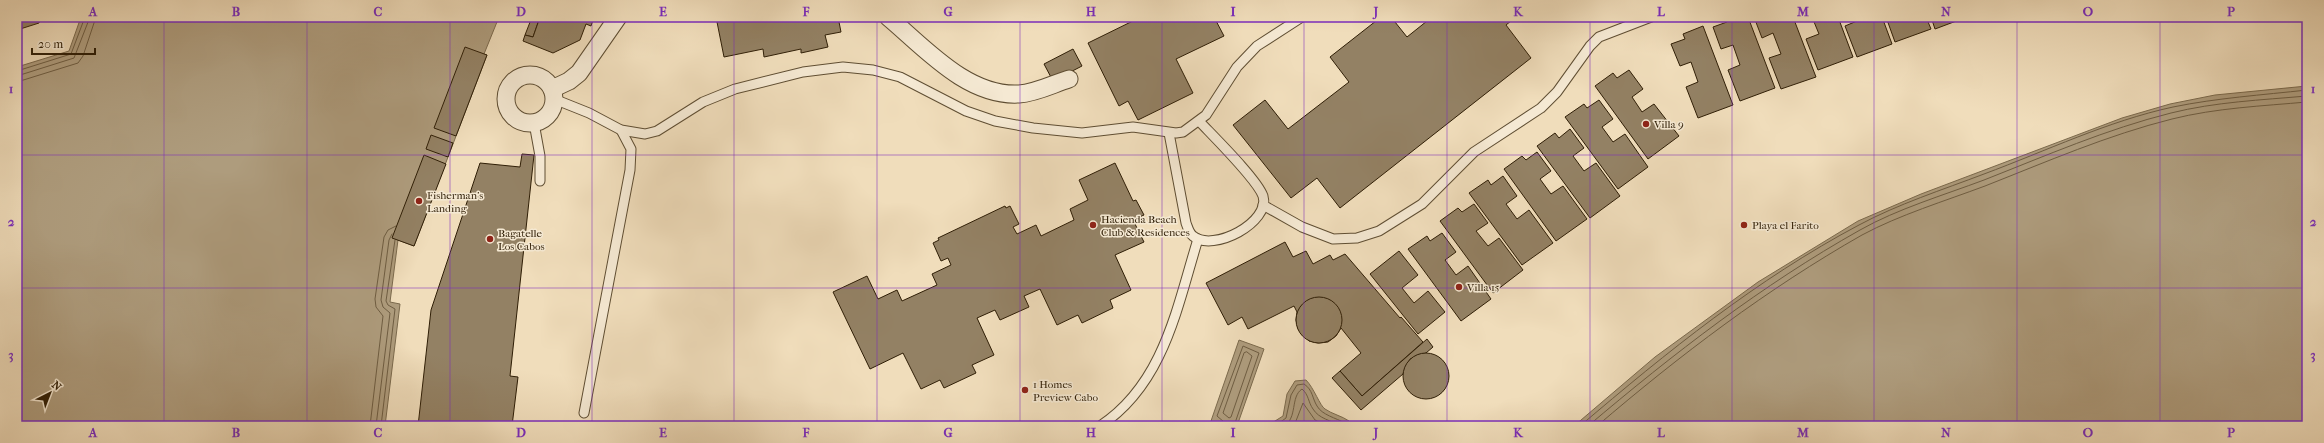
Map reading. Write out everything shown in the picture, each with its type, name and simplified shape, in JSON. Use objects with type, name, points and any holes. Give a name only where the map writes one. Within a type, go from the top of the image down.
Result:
[{"type":"street","points":[[553,94],[542,78],[532,75],[520,78],[508,90],[507,103],[513,115],[524,122],[534,123],[548,115],[553,94],[579,73],[618,17]]},
{"type":"street","points":[[888,17],[957,74],[991,90],[1008,94],[1020,94],[1069,79]]},
{"type":"lane","points":[[553,94],[621,130],[638,134],[651,133],[703,102],[735,89],[803,72],[843,67],[873,70],[900,77],[966,111],[995,120],[1033,128],[1082,133],[1133,127],[1169,133],[1183,132],[1199,121],[1246,57],[1268,37],[1302,17]]},
{"type":"lane","points":[[1264,205],[1302,227],[1333,239],[1357,238],[1379,231],[1422,204],[1474,152],[1541,108],[1557,92],[1590,46],[1599,37],[1651,17]]},
{"type":"lane","points":[[1169,133],[1186,223],[1190,234],[1198,239],[1212,241],[1235,235],[1254,220],[1264,205],[1263,195],[1258,186],[1199,121]]},
{"type":"lane","points":[[534,123],[540,156],[540,181]]},
{"type":"lane","points":[[584,413],[630,170],[631,148],[621,130]]},
{"type":"lane","points":[[1100,426],[1129,402],[1154,368],[1172,324],[1198,239]]},
{"type":"water","points":[[81,17],[499,17],[484,54],[487,55],[414,246],[398,240],[390,302],[400,304],[385,426],[17,426],[17,67],[69,51]]},
{"type":"water","points":[[2307,86],[2307,426],[1574,426],[1655,357],[1758,282],[1858,221],[1921,194],[2122,118],[2170,104],[2215,95]]},
{"type":"water","points":[[1239,340],[1264,349],[1237,426],[1227,426],[1211,421]]},
{"type":"water","points":[[1306,380],[1312,387],[1323,407],[1349,421],[1350,426],[1267,426],[1283,416],[1287,394],[1295,381]]},
{"type":"building","points":[[17,17],[41,17],[39,23],[17,30]]},
{"type":"building","points":[[532,17],[540,17],[533,37],[525,35]]},
{"type":"building","points":[[540,17],[594,17],[591,26],[586,24],[580,40],[553,53],[523,41],[525,35],[533,37]]},
{"type":"building","points":[[716,17],[838,17],[841,32],[825,35],[828,47],[801,53],[801,49],[764,57],[763,49],[724,57]]},
{"type":"building","points":[[1141,17],[1214,17],[1224,36],[1176,59],[1193,93],[1138,120],[1128,101],[1119,106],[1088,43]]},
{"type":"building","points":[[1381,17],[1391,17],[1407,37],[1432,17],[1516,17],[1506,25],[1531,58],[1340,208],[1317,178],[1291,198],[1233,125],[1265,100],[1288,129],[1349,82],[1330,57]]},
{"type":"building","points":[[1725,17],[1748,17],[1775,88],[1740,101],[1728,70],[1740,65],[1733,45],[1721,49],[1713,27],[1727,22]]},
{"type":"building","points":[[1754,17],[1793,17],[1816,77],[1781,89],[1769,58],[1781,54],[1773,33],[1762,38]]},
{"type":"building","points":[[1812,17],[1838,17],[1853,57],[1818,70],[1806,39],[1819,34]]},
{"type":"building","points":[[1856,17],[1882,17],[1892,44],[1857,57],[1845,26],[1857,21]]},
{"type":"building","points":[[1886,17],[1926,17],[1931,29],[1895,42]]},
{"type":"building","points":[[1931,17],[1967,17],[1935,29]]},
{"type":"building","points":[[1703,26],[1733,105],[1698,118],[1686,87],[1698,82],[1691,62],[1680,66],[1671,44],[1685,39],[1683,34]]},
{"type":"building","points":[[465,47],[487,55],[456,136],[434,128]]},
{"type":"building","points":[[1073,49],[1082,66],[1053,81],[1044,64]]},
{"type":"building","name":"Villa 9","points":[[1629,70],[1643,89],[1632,97],[1642,112],[1654,104],[1679,136],[1648,159],[1595,86],[1613,73],[1617,78]]},
{"type":"building","points":[[1599,100],[1613,119],[1602,127],[1613,142],[1625,134],[1648,167],[1618,189],[1565,117],[1584,104],[1587,108]]},
{"type":"building","points":[[1570,129],[1584,148],[1573,156],[1584,171],[1596,163],[1620,196],[1590,218],[1537,146],[1555,133],[1559,138]]},
{"type":"building","points":[[431,135],[453,143],[448,157],[426,149]]},
{"type":"building","points":[[1537,152],[1551,171],[1540,179],[1551,194],[1563,186],[1587,219],[1556,241],[1504,169],[1522,156],[1526,160]]},
{"type":"building","name":"Bagatelle Los Cabos","points":[[522,154],[534,155],[510,376],[518,377],[512,426],[418,426],[431,310],[480,163],[520,167]]},
{"type":"building","name":"Fisherman’s Landing","points":[[424,155],[446,164],[414,246],[392,238]]},
{"type":"building","points":[[1115,163],[1133,201],[1136,200],[1144,215],[1133,220],[1144,242],[1115,255],[1131,290],[1110,300],[1113,308],[1082,323],[1078,315],[1057,325],[1040,289],[1024,296],[1029,307],[1000,320],[995,310],[977,318],[994,355],[972,365],[976,373],[944,388],[940,380],[921,389],[903,353],[870,369],[833,292],[867,276],[878,299],[897,290],[902,301],[937,285],[932,274],[951,265],[948,258],[941,261],[933,243],[939,240],[938,238],[1005,206],[1006,208],[1010,206],[1019,224],[1013,227],[1017,234],[1036,225],[1041,236],[1074,220],[1070,209],[1088,200],[1079,180]]},
{"type":"building","points":[[1503,176],[1517,196],[1506,204],[1517,219],[1529,210],[1553,243],[1522,265],[1469,193],[1488,180],[1491,185]]},
{"type":"building","points":[[1474,204],[1488,223],[1476,231],[1488,246],[1499,238],[1523,270],[1493,293],[1440,221],[1458,208],[1462,212]]},
{"type":"building","name":"Villa 15","points":[[1442,233],[1456,252],[1445,260],[1456,275],[1468,266],[1491,299],[1461,321],[1408,249],[1427,236],[1430,241]]},
{"type":"building","points":[[1285,242],[1293,257],[1306,251],[1313,264],[1330,255],[1333,260],[1345,254],[1400,318],[1401,317],[1423,342],[1362,396],[1340,371],[1361,353],[1341,328],[1336,336],[1328,342],[1318,343],[1309,341],[1298,329],[1296,320],[1297,312],[1294,306],[1248,329],[1242,317],[1228,325],[1206,283]]},
{"type":"building","points":[[1399,251],[1418,275],[1402,288],[1414,303],[1428,291],[1445,312],[1418,334],[1370,274]]},
{"type":"building","points":[[1315,297],[1323,297],[1332,301],[1338,307],[1342,320],[1338,333],[1332,339],[1323,343],[1315,343],[1306,339],[1300,333],[1296,324],[1296,316],[1300,307],[1306,301]]},
{"type":"building","points":[[1427,339],[1433,347],[1426,353],[1410,359],[1403,374],[1361,410],[1332,378],[1340,371],[1362,396]]},
{"type":"building","points":[[1422,353],[1430,353],[1439,357],[1445,363],[1449,376],[1445,389],[1439,395],[1430,399],[1422,399],[1413,395],[1407,389],[1403,380],[1403,372],[1407,363],[1413,357]]},
{"type":"building","points":[[1190,421],[1194,426],[1183,426]]},
{"type":"place","name":"Villa 9","points":[[1646,124]]},
{"type":"place","name":"Fisherman’s Landing","points":[[419,201]]},
{"type":"place","name":"Hacienda Beach Club & Residences","points":[[1093,225]]},
{"type":"place","name":"Playa el Farito","points":[[1744,225]]},
{"type":"place","name":"Bagatelle Los Cabos","points":[[490,239]]},
{"type":"place","name":"Villa 15","points":[[1459,287]]},
{"type":"place","name":"1 Homes Preview Cabo","points":[[1025,390]]}]
